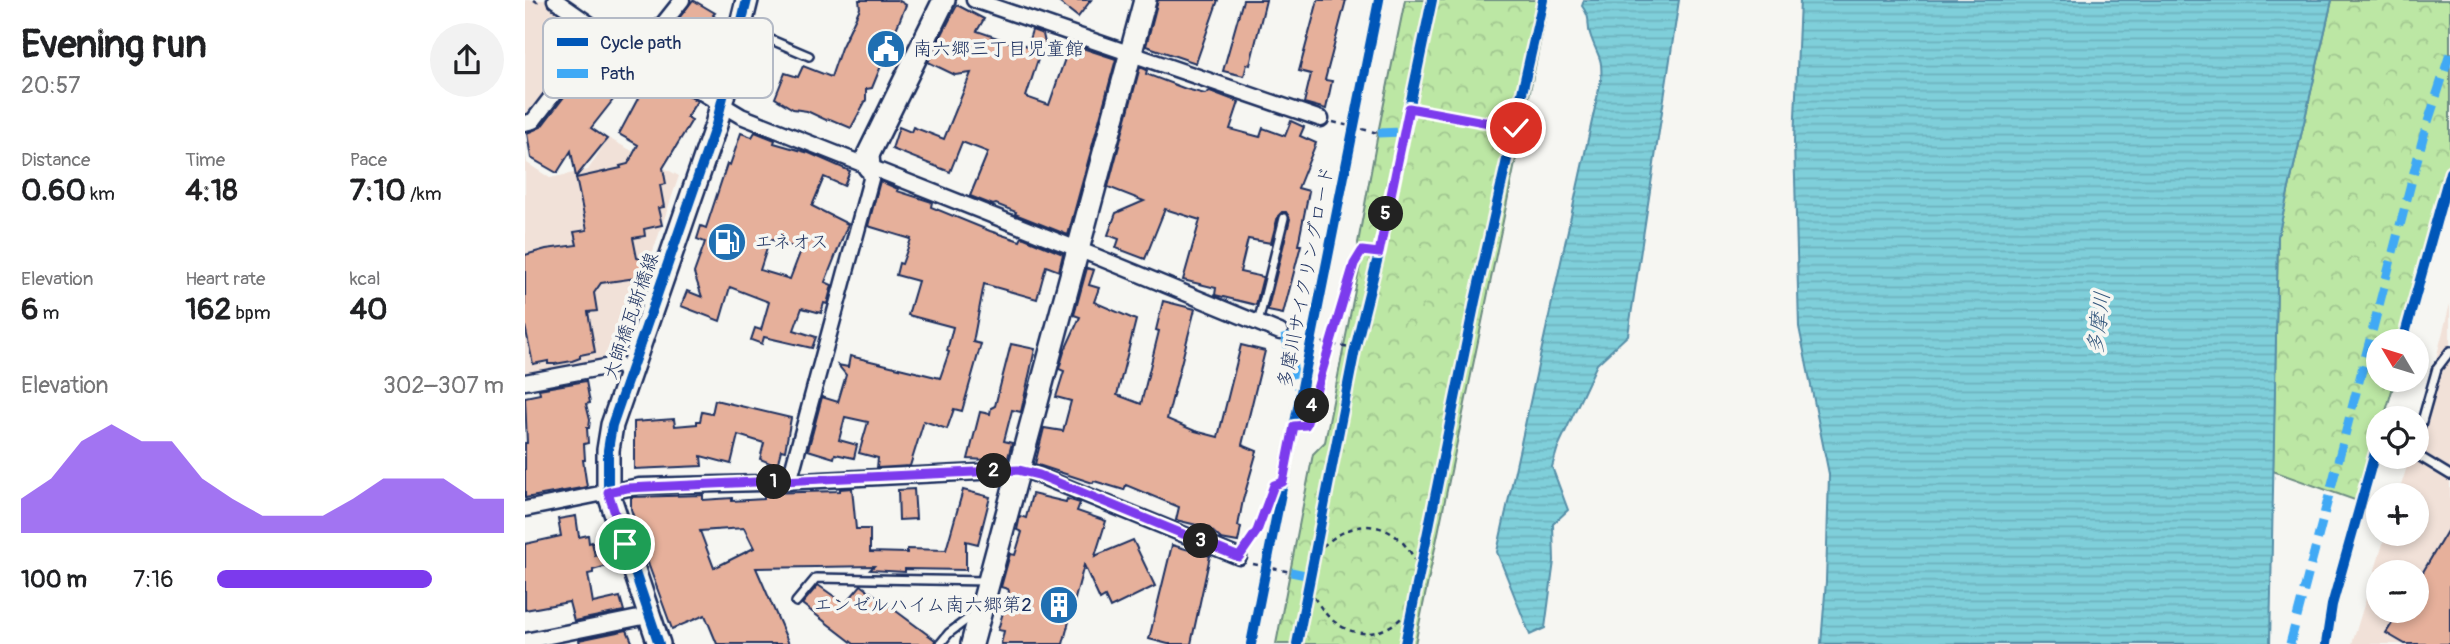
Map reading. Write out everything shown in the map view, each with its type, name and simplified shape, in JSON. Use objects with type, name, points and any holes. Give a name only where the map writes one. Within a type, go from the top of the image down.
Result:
[{"type":"street","points":[[555,0],[581,18]]},
{"type":"street","points":[[668,18],[682,0]]},
{"type":"street","name":"大師橋瓦斯橋線","points":[[742,18],[747,0]]},
{"type":"street","points":[[789,482],[871,179],[868,155],[944,0]]},
{"type":"street","points":[[974,0],[1327,120]]},
{"type":"street","points":[[972,644],[1145,0]]},
{"type":"street","points":[[525,123],[533,121],[551,98]]},
{"type":"street","points":[[709,98],[741,116],[1286,334]]},
{"type":"street","name":"大師橋瓦斯橋線","points":[[659,644],[608,492],[608,450],[631,369],[724,98]]},
{"type":"street","points":[[525,382],[616,365],[631,369]]},
{"type":"street","points":[[525,509],[639,486],[789,482],[1018,470],[1039,475],[1239,557]]},
{"type":"street","points":[[525,642],[648,617]]},
{"type":"lane","points":[[773,41],[809,56]]},
{"type":"lane","points":[[1258,323],[1285,218]]},
{"type":"lane","points":[[2426,406],[2437,368],[2450,351]]},
{"type":"lane","points":[[2429,462],[2450,475]]},
{"type":"lane","points":[[796,602],[816,578],[989,581]]},
{"type":"lane","points":[[940,644],[949,633],[981,609]]},
{"type":"path","points":[[1406,120],[1412,95]]},
{"type":"path","points":[[1409,108],[1516,128]]},
{"type":"path","points":[[1352,141],[1357,115]]},
{"type":"path","points":[[1513,142],[1519,116]]},
{"type":"path","points":[[1327,120],[1378,133]]},
{"type":"path","points":[[1376,265],[1381,241]]},
{"type":"path","points":[[1294,426],[1306,425],[1354,264],[1362,251],[1379,253]]},
{"type":"path","points":[[1286,334],[1330,344],[1354,355],[1358,337]]},
{"type":"path","points":[[1313,565],[1344,532],[1361,527],[1381,527],[1406,544],[1417,587],[1403,620],[1387,629],[1366,635],[1345,629],[1329,618],[1306,594],[1318,540]]},
{"type":"path","points":[[1263,579],[1262,566],[1269,554]]},
{"type":"path","points":[[1408,631],[1423,557]]},
{"type":"path","points":[[1262,566],[1291,572]]},
{"type":"path","points":[[2321,644],[2336,593]]},
{"type":"path","points":[[2326,644],[2332,605]]},
{"type":"shaded area","points":[[525,0],[547,0],[572,18],[543,18],[543,94],[525,115]]},
{"type":"shaded area","points":[[608,138],[679,176],[649,263],[603,359],[525,374],[525,151],[527,163],[550,178],[588,170]]},
{"type":"shaded area","points":[[2450,304],[2450,644],[2352,644],[2366,599],[2366,623],[2429,623],[2429,560],[2378,560],[2382,546],[2429,546],[2429,483],[2402,483],[2406,469],[2429,469],[2429,406],[2424,406]]},
{"type":"green space","points":[[1405,0],[1549,0],[1415,644],[1276,644],[1313,454],[1325,442],[1361,260],[1358,243]]},
{"type":"green space","points":[[2332,0],[2450,0],[2450,174],[2408,329],[2366,329],[2366,392],[2392,392],[2387,406],[2366,406],[2366,469],[2371,469],[2363,503],[2273,471],[2278,236]]},
{"type":"water","points":[[1584,0],[1679,0],[1628,335],[1597,364],[1558,447],[1552,467],[1568,510],[1553,524],[1554,561],[1545,628],[1530,635],[1497,552],[1601,80],[1601,62],[1589,32],[1587,15],[1582,6]]},
{"type":"water","name":"多摩川","points":[[1800,0],[2332,0],[2278,236],[2270,644],[1821,644],[1829,474],[1799,327],[1794,141]]},
{"type":"building","points":[[693,0],[715,13],[714,18],[679,18]]},
{"type":"building","points":[[859,0],[898,0],[906,5],[872,88],[866,89],[866,100],[851,128],[807,111],[793,109],[775,98],[785,73],[798,77],[803,66],[831,77],[860,8]]},
{"type":"building","points":[[1056,0],[1091,0],[1078,17]]},
{"type":"building","points":[[1158,0],[1218,0],[1196,63],[1146,46]]},
{"type":"building","points":[[1243,0],[1266,0],[1250,65],[1247,64],[1244,76],[1223,71]]},
{"type":"building","points":[[1318,0],[1346,0],[1325,80],[1332,81],[1326,109],[1304,103],[1311,74],[1299,71]]},
{"type":"building","points":[[957,5],[984,19],[977,31],[1015,44],[1016,42],[1027,46],[1032,30],[1043,34],[1046,48],[1042,47],[1026,97],[1049,105],[1070,44],[1116,59],[1068,235],[996,204],[970,196],[988,152],[962,142],[950,172],[892,149],[899,127],[911,132],[913,127],[944,139],[971,73],[955,75],[928,62]]},
{"type":"building","points":[[1140,67],[1147,70],[1146,74],[1186,89],[1205,94],[1210,91],[1239,102],[1230,129],[1260,137],[1263,128],[1285,136],[1291,121],[1304,127],[1300,136],[1316,143],[1298,188],[1309,191],[1298,245],[1301,245],[1283,314],[1268,311],[1268,308],[1290,219],[1286,212],[1278,216],[1271,243],[1248,239],[1240,272],[1263,277],[1256,305],[1215,295],[1216,288],[1183,280],[1200,220],[1165,209],[1145,259],[1116,248],[1119,239],[1108,235],[1116,213],[1144,201],[1108,187]]},
{"type":"building","points":[[563,98],[613,100],[591,128],[607,139],[576,177],[571,151],[557,173],[531,158],[527,133],[541,127]]},
{"type":"building","points":[[638,98],[692,98],[697,101],[687,117],[692,120],[663,168],[666,184],[660,185],[664,207],[658,208],[662,225],[644,229],[645,236],[633,238],[637,258],[648,261],[641,280],[636,278],[601,283],[594,293],[597,311],[588,312],[595,352],[580,355],[580,358],[572,361],[533,364],[525,326],[525,255],[577,245],[574,232],[587,230],[576,178],[628,164],[638,145],[619,134]]},
{"type":"building","points":[[755,132],[775,140],[774,143],[809,153],[850,171],[844,186],[824,177],[812,206],[848,224],[825,282],[832,285],[827,304],[824,303],[821,313],[802,308],[794,330],[816,337],[812,348],[764,337],[762,344],[751,340],[755,328],[761,330],[769,302],[730,287],[720,321],[681,306],[687,291],[702,297],[694,273],[705,242],[697,239],[701,226],[706,228],[727,164],[730,165],[741,133],[752,137]],"holes":[[[770,239],[801,250],[790,279],[760,270]]]},
{"type":"building","points":[[880,181],[898,189],[897,191],[932,202],[931,207],[990,231],[1020,241],[1022,237],[1063,254],[1059,271],[1046,266],[1037,299],[984,284],[973,342],[981,344],[962,411],[954,409],[947,429],[924,421],[910,466],[877,468],[878,458],[859,453],[868,422],[845,417],[839,440],[857,445],[854,458],[835,454],[834,458],[808,450],[822,397],[838,402],[846,375],[838,365],[848,367],[850,356],[940,378],[949,352],[947,351],[953,327],[908,315],[918,281],[896,275],[911,239],[868,226]]},
{"type":"building","points":[[1087,268],[1094,270],[1089,285],[1099,288],[1094,302],[1136,320],[1117,395],[1141,404],[1159,331],[1156,330],[1163,301],[1195,309],[1167,419],[1218,437],[1241,345],[1265,351],[1242,445],[1257,451],[1243,500],[1238,542],[1221,539],[1209,528],[1176,520],[1179,507],[1126,485],[1124,490],[1094,481],[1093,483],[1035,464],[1044,428],[1063,431],[1071,401],[1056,397],[1064,371],[1059,369],[1080,317],[1074,315]]},
{"type":"building","points":[[1011,344],[1035,349],[1021,412],[1012,410],[1004,441],[1012,443],[1007,461],[968,459],[980,412],[990,414],[991,408],[995,406]]},
{"type":"building","points":[[586,381],[590,403],[586,404],[590,420],[583,460],[587,487],[525,498],[525,397],[540,394],[539,389]]},
{"type":"building","points":[[715,400],[791,418],[785,451],[781,450],[777,466],[760,459],[764,443],[738,435],[731,464],[701,456],[702,466],[634,469],[634,422],[674,419],[675,426],[697,424],[702,412],[712,414]]},
{"type":"building","points":[[852,488],[856,529],[870,529],[870,552],[946,550],[963,490],[990,497],[978,544],[966,541],[966,570],[870,570],[874,566],[756,568],[789,644],[717,644],[705,615],[672,629],[631,509],[631,497],[703,495],[703,500],[732,498],[732,501],[764,499],[764,493]],"holes":[[[744,528],[754,548],[714,568],[700,531]]]},
{"type":"building","points":[[914,489],[916,519],[899,520],[898,490]]},
{"type":"building","points":[[1032,494],[1080,503],[1077,511],[1106,521],[1095,556],[1133,540],[1155,586],[1110,608],[1105,597],[1100,600],[1084,565],[1063,644],[1001,644],[1004,631],[998,630],[1009,591],[1001,587],[1010,554],[1015,555],[1022,532],[1017,530],[1020,516],[1026,518]]},
{"type":"building","points":[[576,516],[579,537],[588,535],[595,556],[607,552],[610,565],[588,574],[593,603],[620,597],[624,611],[574,621],[569,602],[525,610],[525,544],[561,536],[558,519]]},
{"type":"building","points":[[2450,526],[2450,644],[2405,644],[2386,633],[2392,623],[2429,623],[2429,562]]},
{"type":"building","points":[[1172,545],[1210,556],[1191,644],[1168,644],[1149,639]]},
{"type":"building","points":[[818,585],[845,604],[861,585],[935,640],[934,644],[854,644],[802,604]]},
{"type":"building","points":[[627,630],[633,644],[580,644],[579,640]]},
{"type":"marked path","points":[[2290,644],[2424,134],[2450,54]]},
{"type":"marked path","points":[[1378,133],[1404,132]]},
{"type":"marked path","points":[[1285,334],[1298,388]]},
{"type":"marked path","points":[[1291,572],[1310,576]]},
{"type":"cycle path","points":[[743,18],[747,0]]},
{"type":"cycle path","name":"多摩川サイクリングロード","points":[[1251,644],[1379,0]]},
{"type":"cycle path","points":[[1297,644],[1355,349],[1379,253],[1432,0]]},
{"type":"cycle path","points":[[1405,644],[1475,301],[1543,0]]},
{"type":"cycle path","points":[[659,644],[608,492],[608,450],[612,425],[716,125],[723,98]]},
{"type":"cycle path","points":[[2406,329],[2450,172]]},
{"type":"cycle path","points":[[2326,644],[2332,605],[2370,469]]},
{"type":"place","name":"南六郷三丁目児童館","points":[[886,49]]},
{"type":"place","name":"エネオス","points":[[727,242]]},
{"type":"place","name":"エンゼルハイム南六郷第2","points":[[1059,605]]},
{"type":"route","points":[[625,544],[608,492],[639,486],[762,483],[1018,470],[1039,475],[1239,557],[1257,531],[1274,485],[1283,482],[1294,426],[1306,425],[1354,264],[1362,251],[1379,253],[1409,108],[1516,128]]}]
